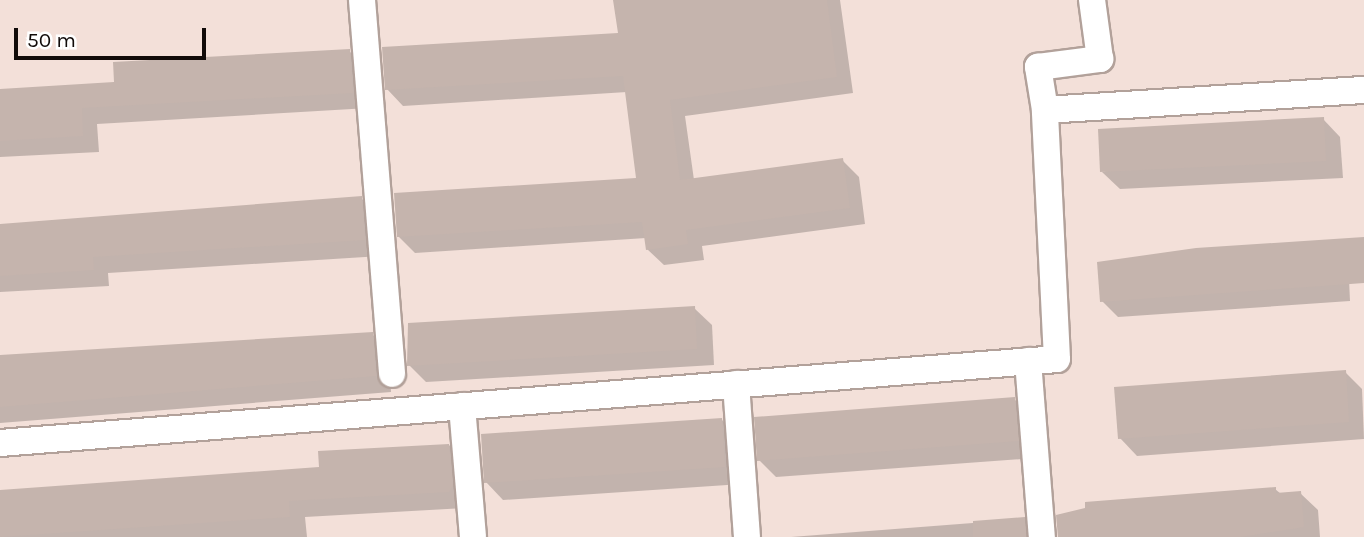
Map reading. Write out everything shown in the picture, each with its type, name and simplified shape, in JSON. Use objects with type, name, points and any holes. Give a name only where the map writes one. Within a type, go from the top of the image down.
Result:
[{"type":"street","points":[[362,0],[392,374]]},
{"type":"street","points":[[0,443],[1057,359],[1045,110],[1038,68],[1100,59],[1093,0]]},
{"type":"street","points":[[1045,110],[1364,90]]},
{"type":"street","points":[[1028,361],[1042,537]]},
{"type":"street","points":[[736,384],[747,537]]},
{"type":"street","points":[[462,406],[473,537]]},
{"type":"building","points":[[613,0],[827,0],[837,77],[670,100],[680,180],[843,158],[850,208],[686,230],[688,244],[646,250],[642,222],[397,237],[394,193],[636,178],[623,76],[385,90],[382,47],[618,33]]},
{"type":"building","points":[[350,49],[353,93],[82,108],[83,136],[0,141],[0,89],[114,82],[113,62]]},
{"type":"building","points":[[1324,117],[1326,161],[1100,172],[1098,129]]},
{"type":"building","points":[[362,196],[365,240],[93,257],[94,270],[0,276],[0,224]]},
{"type":"building","points":[[1364,237],[1364,283],[1100,302],[1097,262],[1196,248]]},
{"type":"building","points":[[695,306],[697,349],[407,366],[408,323]]},
{"type":"building","points":[[373,332],[376,376],[0,407],[0,355]]},
{"type":"building","points":[[1346,370],[1349,422],[1118,439],[1114,387]]},
{"type":"building","points":[[1015,397],[1019,441],[757,461],[754,417]]},
{"type":"building","points":[[722,418],[725,467],[484,483],[481,434]]},
{"type":"building","points":[[449,444],[453,485],[449,492],[289,501],[290,517],[0,537],[0,490],[319,467],[318,451]]},
{"type":"building","points":[[1276,487],[1276,493],[1301,491],[1304,527],[1241,537],[1058,537],[1056,515],[1085,508],[1085,502]]},
{"type":"building","points":[[1025,517],[1026,537],[973,537],[973,521]]}]
